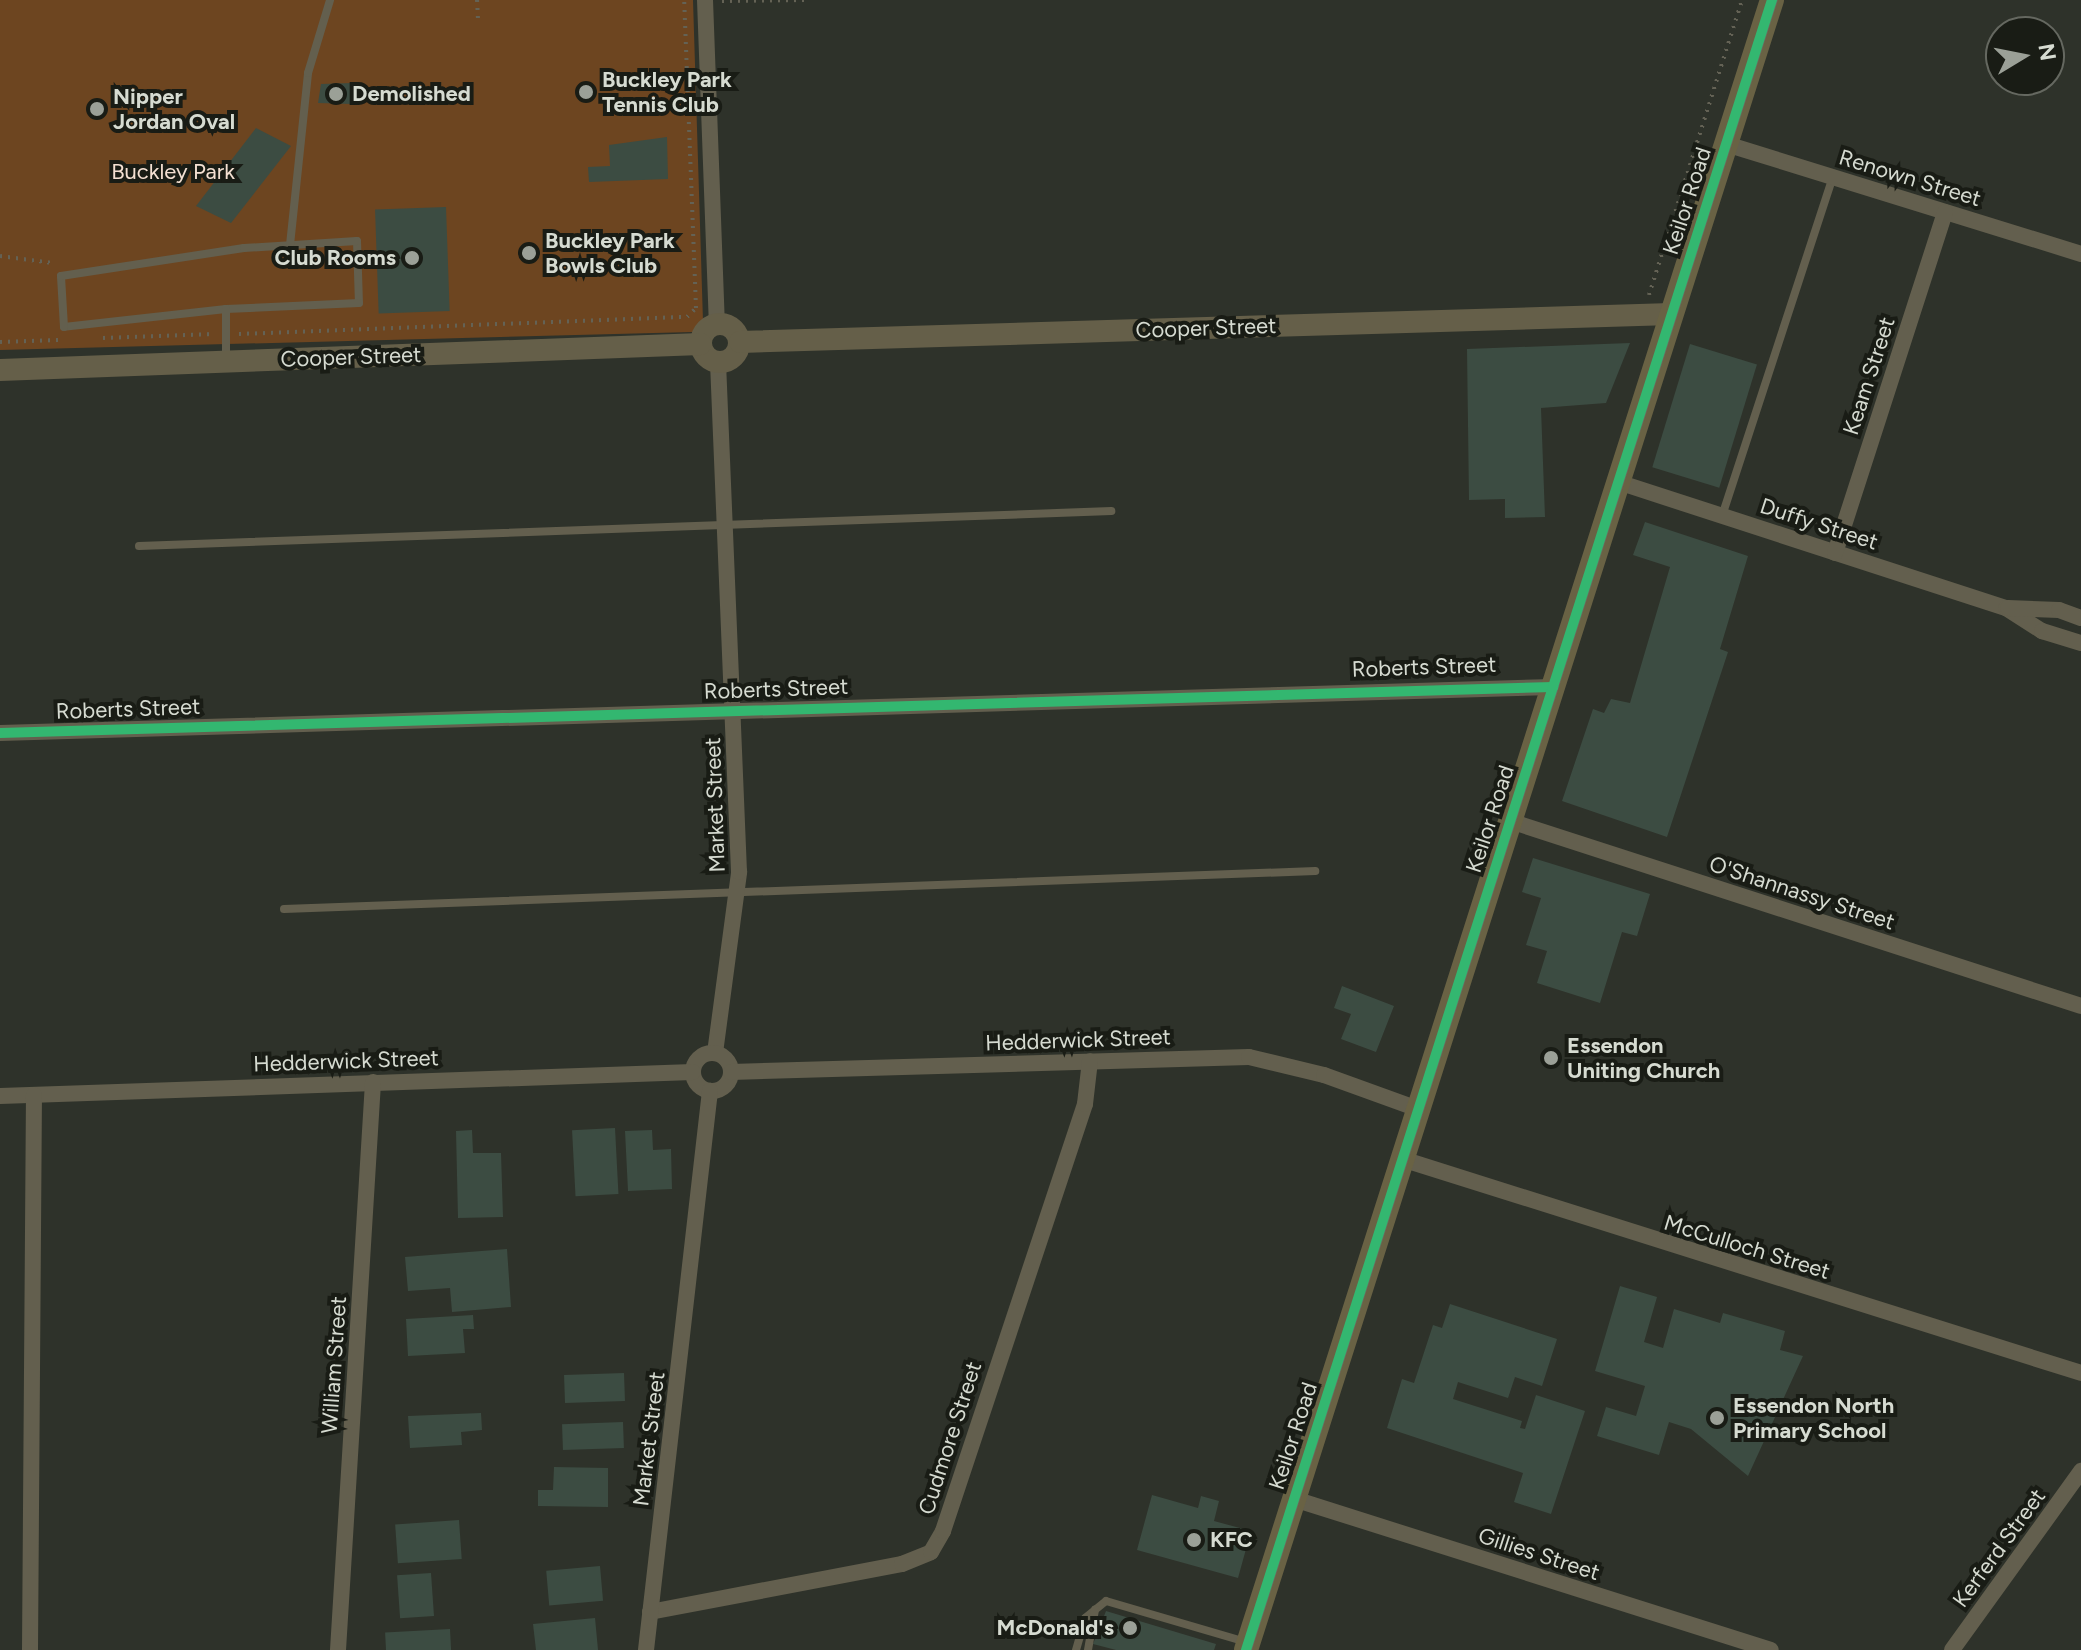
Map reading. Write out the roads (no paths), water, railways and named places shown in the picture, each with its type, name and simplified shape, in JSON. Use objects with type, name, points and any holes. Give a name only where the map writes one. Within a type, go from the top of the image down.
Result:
[{"type":"main road","name":"Keilor Road","points":[[1247,1646],[1772,0]]},
{"type":"street","points":[[705,0],[717,324]]},
{"type":"street","name":"Renown Street","points":[[1726,144],[2081,254]]},
{"type":"street","name":"Keam Street","points":[[1835,553],[1945,212]]},
{"type":"street","name":"Cooper Street","points":[[740,342],[1672,314]]},
{"type":"street","points":[[717,324],[730,326],[740,342],[732,358],[718,362],[708,357],[701,344],[706,330],[717,324]]},
{"type":"street","name":"Cooper Street","points":[[0,370],[701,344]]},
{"type":"street","name":"Market Street","points":[[715,1053],[738,893],[718,362]]},
{"type":"street","name":"Duffy Street","points":[[1618,482],[2006,608],[2042,631],[2081,643]]},
{"type":"street","name":"Duffy Street","points":[[2006,608],[2059,610],[2081,618]]},
{"type":"street","name":"Roberts Street","points":[[0,733],[1553,687]]},
{"type":"street","name":"O'Shannassy Street","points":[[1510,821],[2081,1006]]},
{"type":"street","points":[[715,1053],[725,1058],[731,1072],[722,1088],[710,1091],[696,1083],[693,1072],[700,1057],[715,1053]]},
{"type":"street","name":"Hedderwick Street","points":[[731,1072],[1266,1059],[1418,1109]]},
{"type":"street","name":"Cudmore Street","points":[[650,1612],[902,1564],[936,1546],[1085,1104],[1090,1061]]},
{"type":"street","name":"Hedderwick Street","points":[[0,1096],[693,1072]]},
{"type":"street","name":"William Street","points":[[338,1650],[373,1082]]},
{"type":"street","name":"Market Street","points":[[646,1650],[710,1091]]},
{"type":"street","points":[[30,1650],[34,1095]]},
{"type":"street","name":"McCulloch Street","points":[[1402,1159],[2081,1373]]},
{"type":"street","name":"Kerferd Street","points":[[1952,1650],[2081,1471]]},
{"type":"street","name":"Gillies Street","points":[[1294,1499],[1771,1650]]},
{"type":"lane","points":[[290,245],[308,73],[330,0]]},
{"type":"lane","points":[[1722,516],[1833,177]]},
{"type":"lane","points":[[357,241],[359,303],[226,309],[64,327],[61,276],[290,245],[357,241]]},
{"type":"lane","points":[[226,309],[226,361]]},
{"type":"lane","points":[[139,546],[1111,511]]},
{"type":"lane","points":[[284,909],[1315,871]]},
{"type":"lane","points":[[1076,1650],[1085,1618],[1106,1601],[1247,1646]]},
{"type":"lane","points":[[1088,1650],[1095,1610]]},
{"type":"tram line","points":[[1251,1650],[1777,0]]},
{"type":"place","name":"Buckley Park Tennis Club","points":[[586,92]]},
{"type":"place","name":"Demolished","points":[[336,94]]},
{"type":"place","name":"Nipper Jordan Oval","points":[[97,109]]},
{"type":"place","name":"Buckley Park Bowls Club","points":[[529,253]]},
{"type":"place","name":"Club Rooms","points":[[412,258]]},
{"type":"place","name":"Essendon Uniting Church","points":[[1551,1058]]},
{"type":"place","name":"Essendon North Primary School","points":[[1717,1418]]},
{"type":"place","name":"KFC","points":[[1194,1540]]},
{"type":"place","name":"McDonald's","points":[[1130,1628]]},
{"type":"park label","name":"Buckley Park","points":[[173,172]]}]
